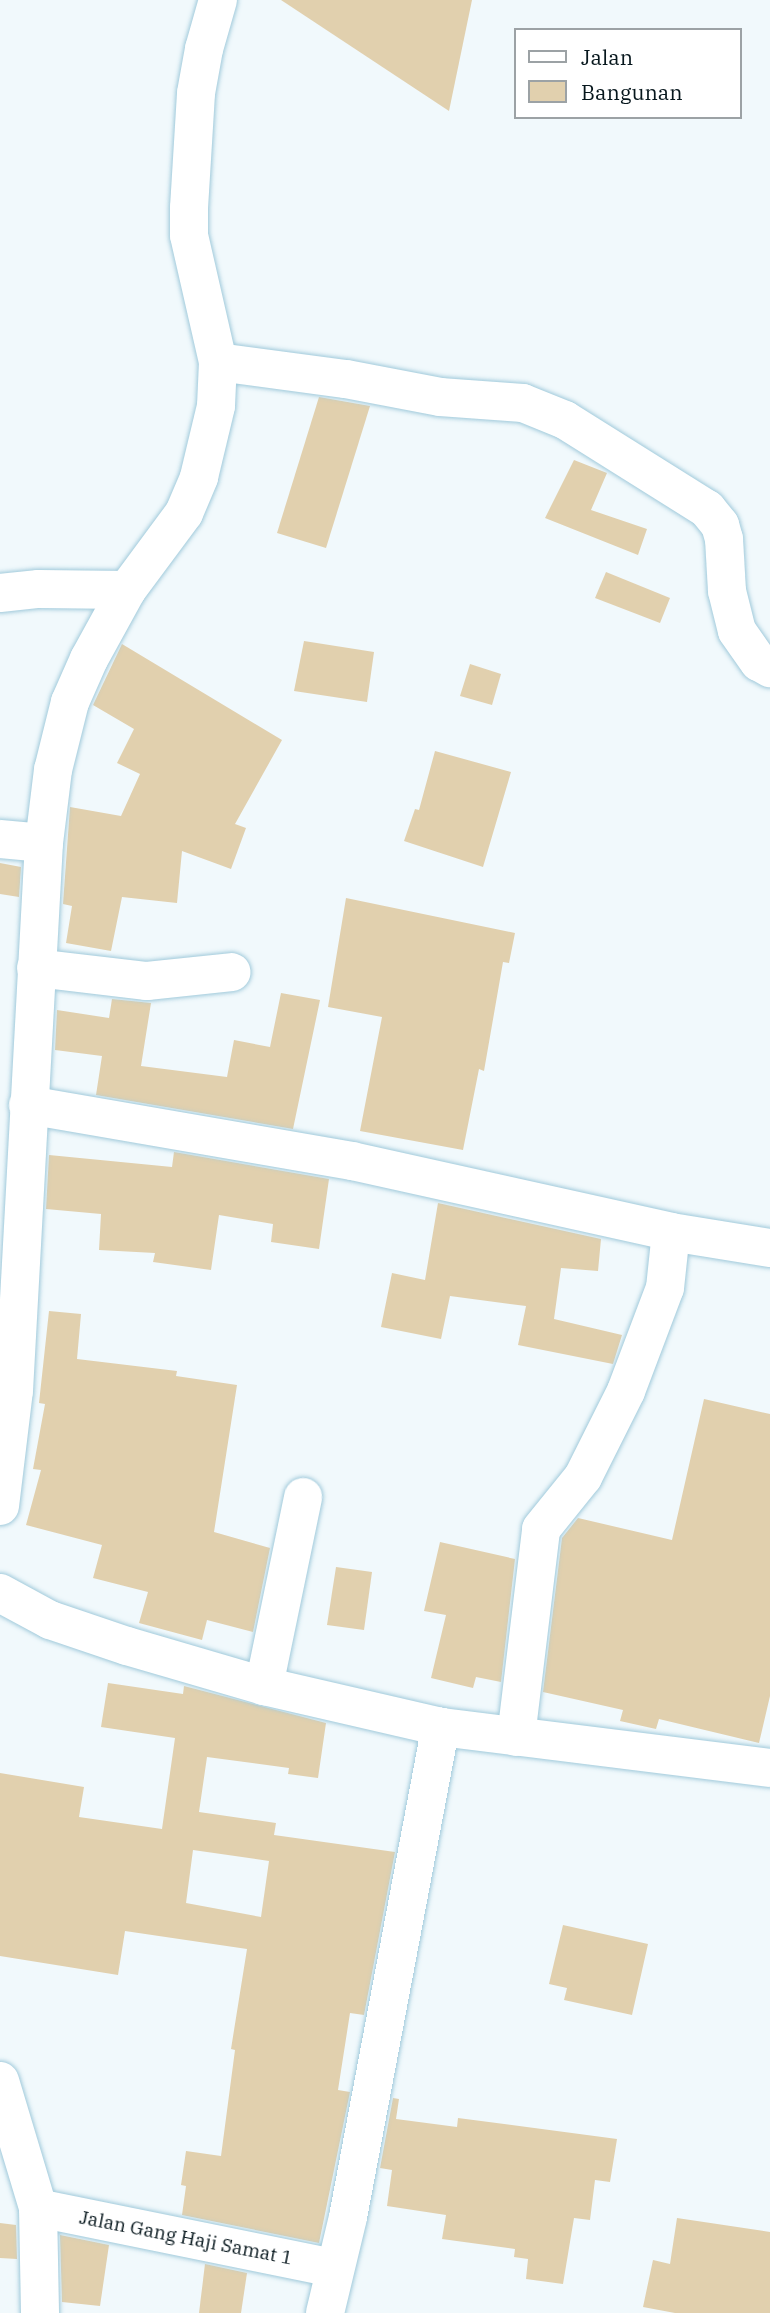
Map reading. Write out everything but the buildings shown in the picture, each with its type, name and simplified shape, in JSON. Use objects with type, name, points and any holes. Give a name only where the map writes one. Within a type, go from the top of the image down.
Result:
[{"type":"street","points":[[0,1506],[14,1391],[11,1209],[28,1105],[44,843],[53,770],[70,702],[89,659],[127,590],[184,513],[199,477],[216,406],[218,362],[189,235],[188,208],[196,93],[204,49],[218,0]]},
{"type":"street","points":[[218,362],[346,379],[440,397],[523,403],[565,420],[707,509],[720,525],[724,539],[727,591],[737,631],[759,662],[770,668]]},
{"type":"street","points":[[0,593],[39,589],[127,590]]},
{"type":"street","points":[[0,839],[44,843]]},
{"type":"street","points":[[36,968],[147,981],[232,972]]},
{"type":"street","points":[[28,1105],[352,1161],[671,1232],[770,1248]]},
{"type":"street","points":[[516,1737],[541,1529],[583,1477],[626,1391],[664,1288],[671,1232]]},
{"type":"street","points":[[264,1686],[303,1497]]},
{"type":"street","points":[[0,1593],[63,1624],[264,1686],[441,1727],[770,1768]]},
{"type":"street","points":[[325,2313],[348,2217],[441,1727]]},
{"type":"street","points":[[0,2081],[37,2208],[40,2313]]},
{"type":"street","name":"Jalan Gang Haji Samat 1","points":[[37,2208],[334,2268]]}]
